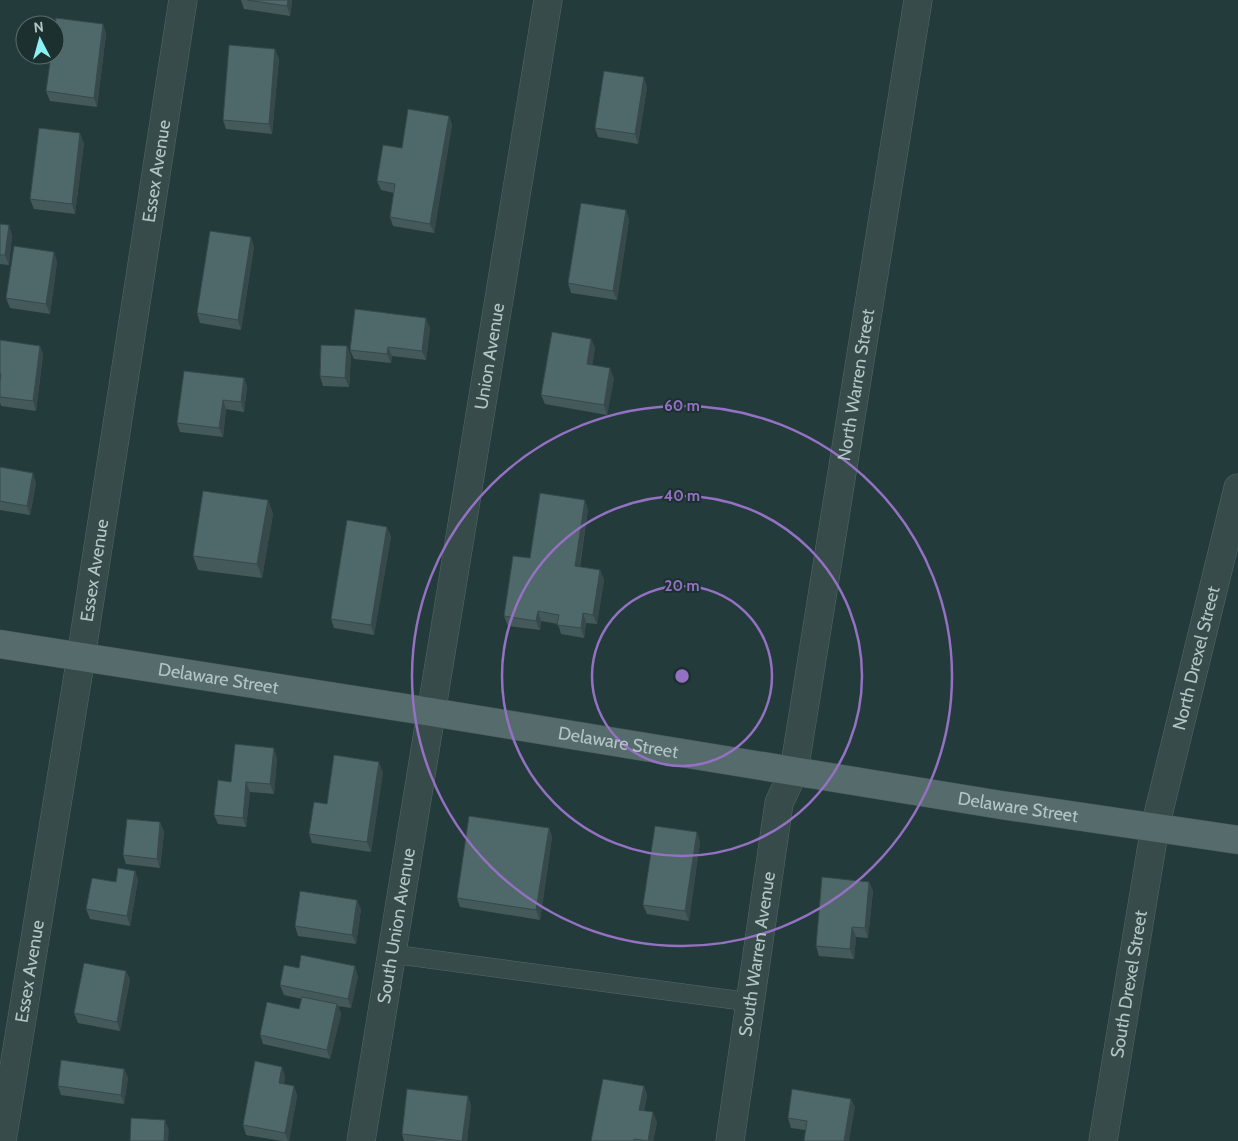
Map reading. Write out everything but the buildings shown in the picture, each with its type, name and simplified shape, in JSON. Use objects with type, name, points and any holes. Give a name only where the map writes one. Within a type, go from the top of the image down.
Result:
[{"type":"main road","name":"Delaware Street","points":[[0,644],[991,803],[1238,840]]},
{"type":"street","name":"Essex Avenue","points":[[2,1141],[81,657],[183,0]]},
{"type":"street","name":"Union Avenue","points":[[431,712],[548,0]]},
{"type":"street","name":"North Warren Street","points":[[794,771],[918,0]]},
{"type":"street","name":"North Drexel Street","points":[[1155,828],[1238,488]]},
{"type":"street","name":"South Union Avenue","points":[[361,1141],[431,712]]},
{"type":"street","name":"South Warren Avenue","points":[[730,1141],[779,803],[794,771]]},
{"type":"street","name":"South Drexel Street","points":[[1103,1141],[1155,828]]},
{"type":"lane","points":[[392,954],[750,1002]]}]
